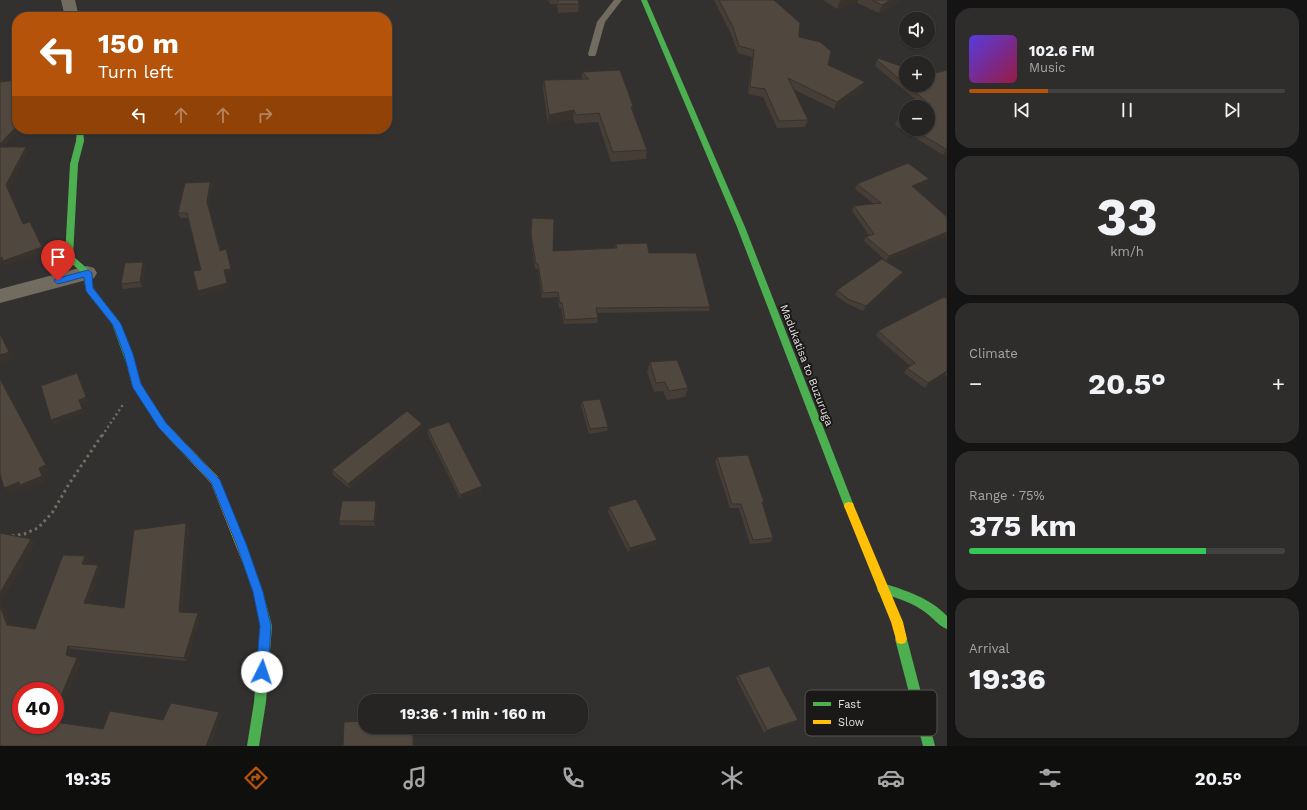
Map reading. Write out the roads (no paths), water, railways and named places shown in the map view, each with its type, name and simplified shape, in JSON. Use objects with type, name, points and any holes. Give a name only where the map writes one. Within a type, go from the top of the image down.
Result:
[{"type":"main road","name":"Madukatisa to Buzuruga","points":[[644,0],[741,227],[858,531],[897,622],[915,690]]},
{"type":"main road","points":[[80,134],[80,141],[74,164],[69,257],[88,273],[89,289],[116,324],[128,354],[137,385],[162,425],[215,480],[242,546],[258,592],[266,626],[260,702],[253,746]]},
{"type":"main road","points":[[882,588],[923,601],[940,614],[947,624]]},
{"type":"main road","name":"Madukatisa to Buzuruga","points":[[926,736],[929,746]]},
{"type":"street","points":[[68,0],[71,12]]},
{"type":"street","points":[[0,296],[88,273]]},
{"type":"lane","points":[[592,54],[601,22],[618,0]]}]
